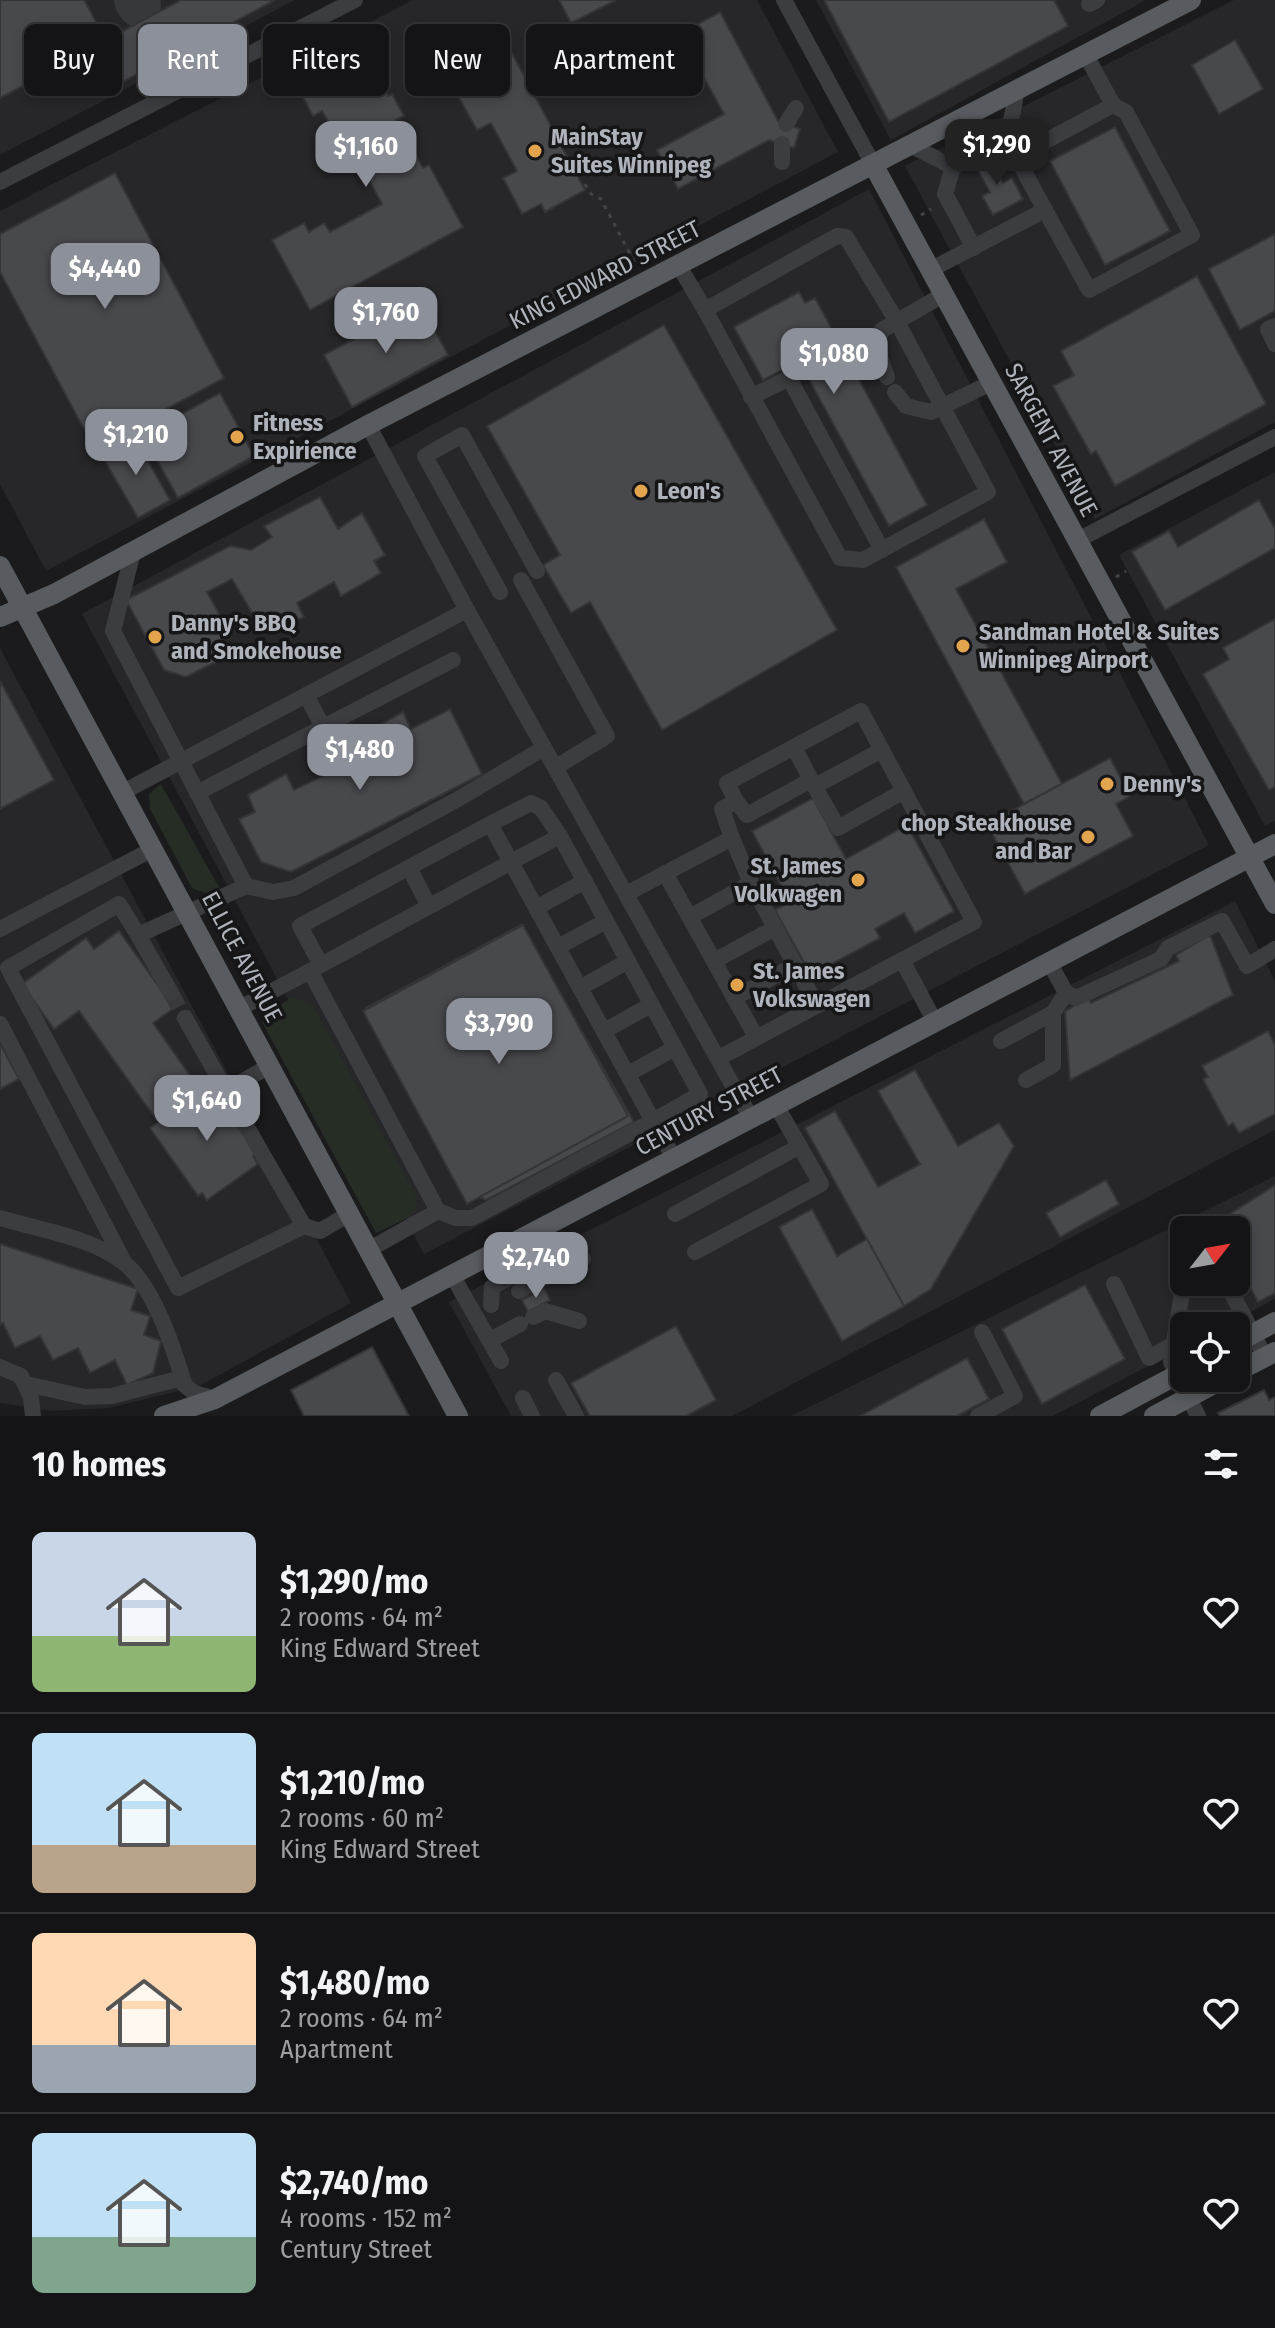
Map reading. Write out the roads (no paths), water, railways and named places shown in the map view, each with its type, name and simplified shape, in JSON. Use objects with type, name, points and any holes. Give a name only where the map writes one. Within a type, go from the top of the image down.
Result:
[{"type":"main road","name":"KING EDWARD STREET","points":[[0,617],[133,552],[368,425],[1191,0]]},
{"type":"main road","name":"SARGENT AVENUE","points":[[874,166],[1275,904]]},
{"type":"main road","name":"ELLICE AVENUE","points":[[0,566],[458,1416]]},
{"type":"main road","name":"CENTURY STREET","points":[[164,1416],[215,1399],[1275,844]]},
{"type":"main road","points":[[1250,1335],[1275,1322]]},
{"type":"main road","points":[[1250,1365],[1270,1354]]},
{"type":"main road","points":[[1100,1416],[1170,1378]]},
{"type":"main road","points":[[1154,1416],[1194,1407],[1210,1392]]},
{"type":"street","points":[[0,182],[355,0]]},
{"type":"street","name":"SARGENT AVENUE","points":[[784,0],[874,166]]},
{"type":"street","points":[[1006,138],[1089,290],[1192,235],[1126,112],[1113,105],[1086,55]]},
{"type":"street","points":[[974,248],[945,194],[953,167],[1006,138],[1013,123],[1016,92]]},
{"type":"street","points":[[1016,157],[1113,105]]},
{"type":"street","points":[[786,124],[796,108]]},
{"type":"street","points":[[782,144],[782,162]]},
{"type":"street","points":[[912,146],[953,167]]},
{"type":"street","points":[[930,270],[1045,210]]},
{"type":"street","points":[[679,266],[840,558],[863,560],[988,492],[896,320],[846,237],[837,236],[705,310]]},
{"type":"street","points":[[943,295],[882,330],[876,345],[891,384],[906,406],[919,411],[944,408],[991,383]]},
{"type":"street","points":[[1275,326],[1268,329],[1275,344]]},
{"type":"street","points":[[751,397],[789,378],[882,550]]},
{"type":"street","points":[[368,425],[467,610],[751,1118]]},
{"type":"street","points":[[500,592],[425,456],[462,435],[537,571]]},
{"type":"street","points":[[1076,541],[1275,437]]},
{"type":"street","points":[[133,552],[113,631],[246,886]]},
{"type":"street","points":[[521,580],[607,736],[556,767]]},
{"type":"street","points":[[123,792],[467,610]]},
{"type":"street","points":[[197,793],[453,660]]},
{"type":"street","points":[[306,695],[323,727]]},
{"type":"street","points":[[719,1058],[974,922],[904,791],[882,750],[861,711],[727,783],[747,815],[882,750]]},
{"type":"street","points":[[794,747],[838,828],[904,791]]},
{"type":"street","points":[[138,935],[246,886],[273,892],[294,888],[460,798],[544,748]]},
{"type":"street","points":[[736,801],[722,809],[732,838],[751,883],[816,1004]]},
{"type":"street","points":[[531,803],[541,808],[560,836],[700,1094],[472,1218],[456,1218],[438,1211],[315,968],[300,926],[490,824],[531,803]]},
{"type":"street","points":[[490,824],[674,1158]]},
{"type":"street","points":[[240,1008],[560,836]]},
{"type":"street","points":[[626,894],[732,838]]},
{"type":"street","points":[[0,929],[153,849]]},
{"type":"street","points":[[409,868],[429,906]]},
{"type":"street","points":[[665,873],[756,1037]]},
{"type":"street","points":[[536,908],[585,881]]},
{"type":"street","points":[[690,917],[751,883]]},
{"type":"street","points":[[171,993],[119,904],[8,968],[178,1288],[304,1226]]},
{"type":"street","points":[[558,947],[606,921]]},
{"type":"street","points":[[1049,962],[1066,993],[1076,998],[1161,959],[1168,948],[1222,921],[1247,966],[1275,949]]},
{"type":"street","points":[[714,961],[775,928]]},
{"type":"street","points":[[902,960],[935,1022]]},
{"type":"street","points":[[580,988],[628,961]]},
{"type":"street","points":[[734,998],[795,965]]},
{"type":"street","points":[[1001,1041],[1053,1013],[1066,993]]},
{"type":"street","points":[[604,1031],[651,1005]]},
{"type":"street","points":[[1026,1080],[1053,1065],[1053,1013]]},
{"type":"street","points":[[185,1018],[304,1226],[320,1231],[349,1214]]},
{"type":"street","points":[[0,1024],[124,1262],[169,1334],[184,1383]]},
{"type":"street","points":[[628,1074],[675,1048]]},
{"type":"street","points":[[226,1091],[271,1065]]},
{"type":"street","points":[[695,1252],[821,1184],[776,1105]]},
{"type":"street","points":[[675,1214],[800,1146]]},
{"type":"street","points":[[368,1250],[438,1211]]},
{"type":"street","points":[[0,1218],[91,1246],[124,1262]]},
{"type":"street","points":[[475,1315],[583,1259]]},
{"type":"street","points":[[505,1298],[492,1287],[521,1271],[542,1279]]},
{"type":"street","points":[[452,1275],[501,1361]]},
{"type":"street","points":[[1114,1284],[1149,1358],[1170,1346]]},
{"type":"street","points":[[490,1340],[545,1311],[579,1321]]},
{"type":"street","points":[[978,1416],[1015,1396],[982,1332]]},
{"type":"street","points":[[1250,1341],[1270,1354]]},
{"type":"street","points":[[0,1367],[21,1376],[26,1384],[33,1416]]},
{"type":"street","points":[[26,1384],[85,1397],[145,1389],[173,1379],[184,1383],[194,1393],[215,1399]]},
{"type":"street","points":[[556,1380],[576,1416]]},
{"type":"street","points":[[523,1398],[532,1416]]},
{"type":"street","points":[[188,1416],[215,1399]]},
{"type":"tunnel","points":[[171,993],[185,1018]]},
{"type":"place","name":"MainStay Suites Winnipeg","points":[[535,151]]},
{"type":"place","name":"Fitness Expirience","points":[[237,437]]},
{"type":"place","name":"Leon's","points":[[641,491]]},
{"type":"place","name":"Danny's BBQ and Smokehouse","points":[[155,637]]},
{"type":"place","name":"Sandman Hotel & Suites Winnipeg Airport","points":[[963,646]]},
{"type":"place","name":"Denny's","points":[[1107,784]]},
{"type":"place","name":"chop Steakhouse and Bar","points":[[1088,837]]},
{"type":"place","name":"St. James Volkwagen","points":[[858,880]]},
{"type":"place","name":"St. James Volkswagen","points":[[737,985]]}]
